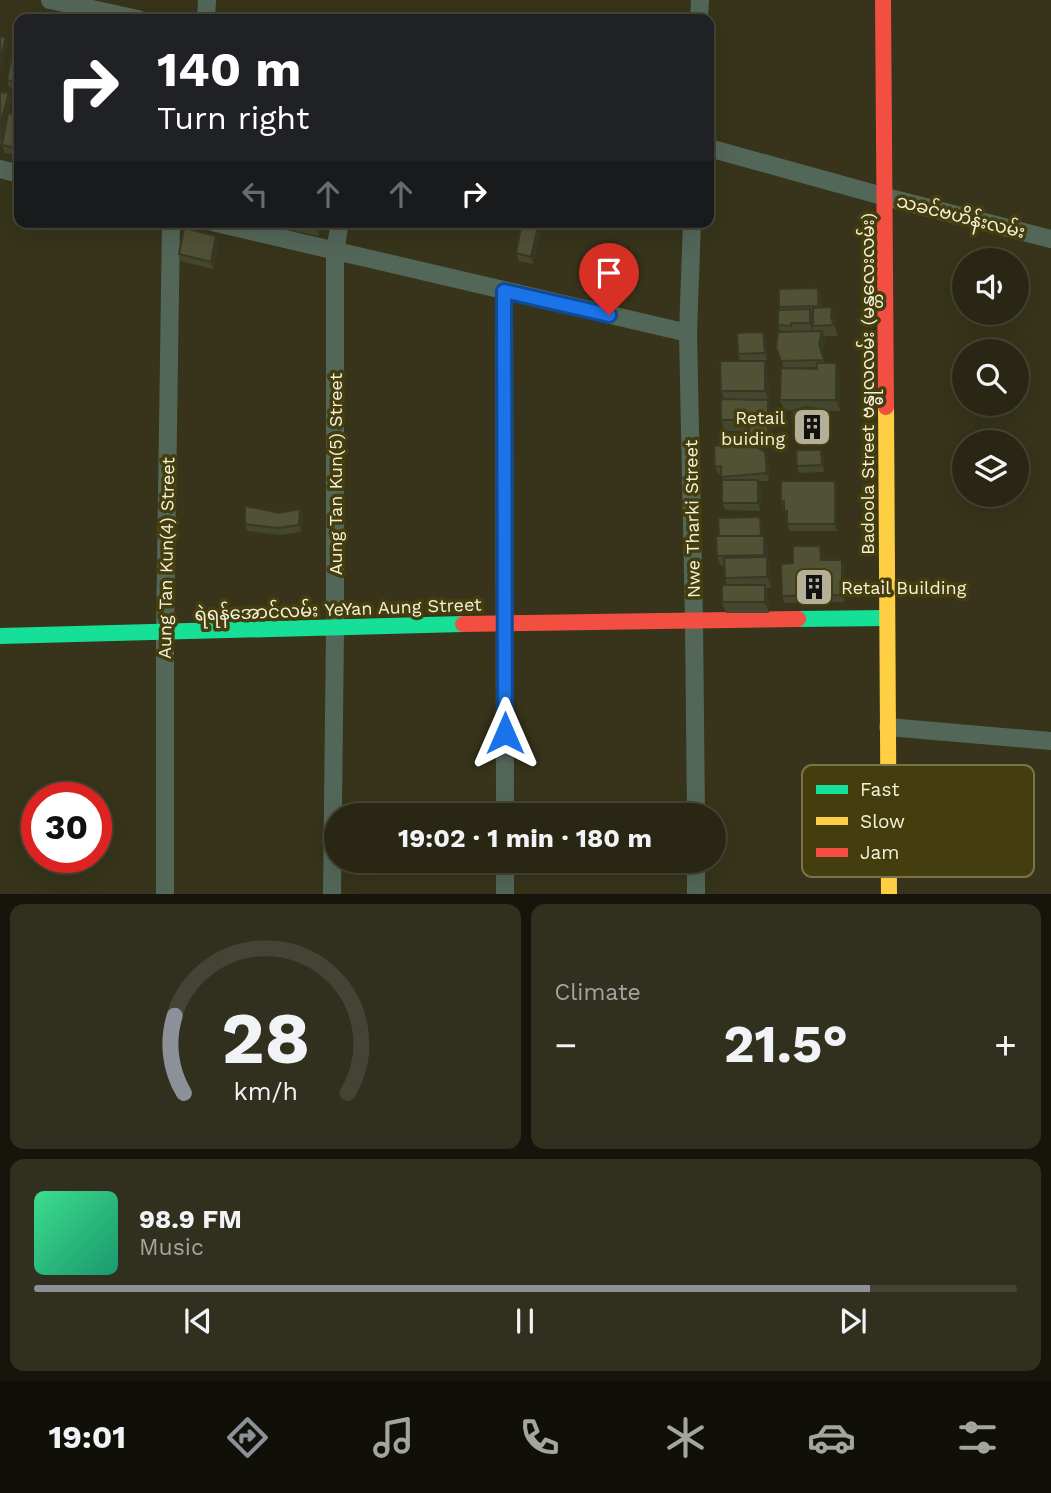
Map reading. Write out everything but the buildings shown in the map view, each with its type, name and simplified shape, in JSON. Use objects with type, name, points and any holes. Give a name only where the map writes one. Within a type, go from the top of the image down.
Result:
[{"type":"street","points":[[50,0],[115,14]]},
{"type":"street","name":"Badoola Street ဗန္ဓုလလမ်း (မန္တလေးလမ်း)","points":[[883,0],[888,765]]},
{"type":"street","name":"သခင်ဗဟိန်းလမ်း","points":[[714,149],[1051,239]]},
{"type":"street","name":"Aung Tan Kun(4) Street","points":[[165,894],[164,632],[171,228]]},
{"type":"street","points":[[237,228],[688,332]]},
{"type":"street","name":"Aung Tan Kun(5) Street","points":[[332,894],[335,251],[339,228]]},
{"type":"street","name":"Nwe Tharki Street","points":[[692,228],[688,332],[695,803]]},
{"type":"street","points":[[504,291],[505,803]]},
{"type":"street","name":"ရဲရန်အောင်လမ်း YeYan Aung Street","points":[[0,636],[886,618]]},
{"type":"street","points":[[888,727],[1051,741]]},
{"type":"street","points":[[505,873],[505,894]]},
{"type":"street","points":[[696,873],[696,894]]},
{"type":"traffic: fast","points":[[798,619],[886,618]]},
{"type":"traffic: fast","points":[[0,636],[463,624]]},
{"type":"traffic: slow","points":[[886,407],[888,765]]},
{"type":"traffic: slow","points":[[889,877],[889,894]]},
{"type":"traffic: jam","points":[[883,0],[886,407]]},
{"type":"traffic: jam","points":[[463,624],[798,619]]},
{"type":"place","name":"Retail buiding","points":[[812,427]]},
{"type":"place","name":"Retail Building","points":[[814,587]]},
{"type":"route","points":[[505,733],[504,291],[609,315]]}]
